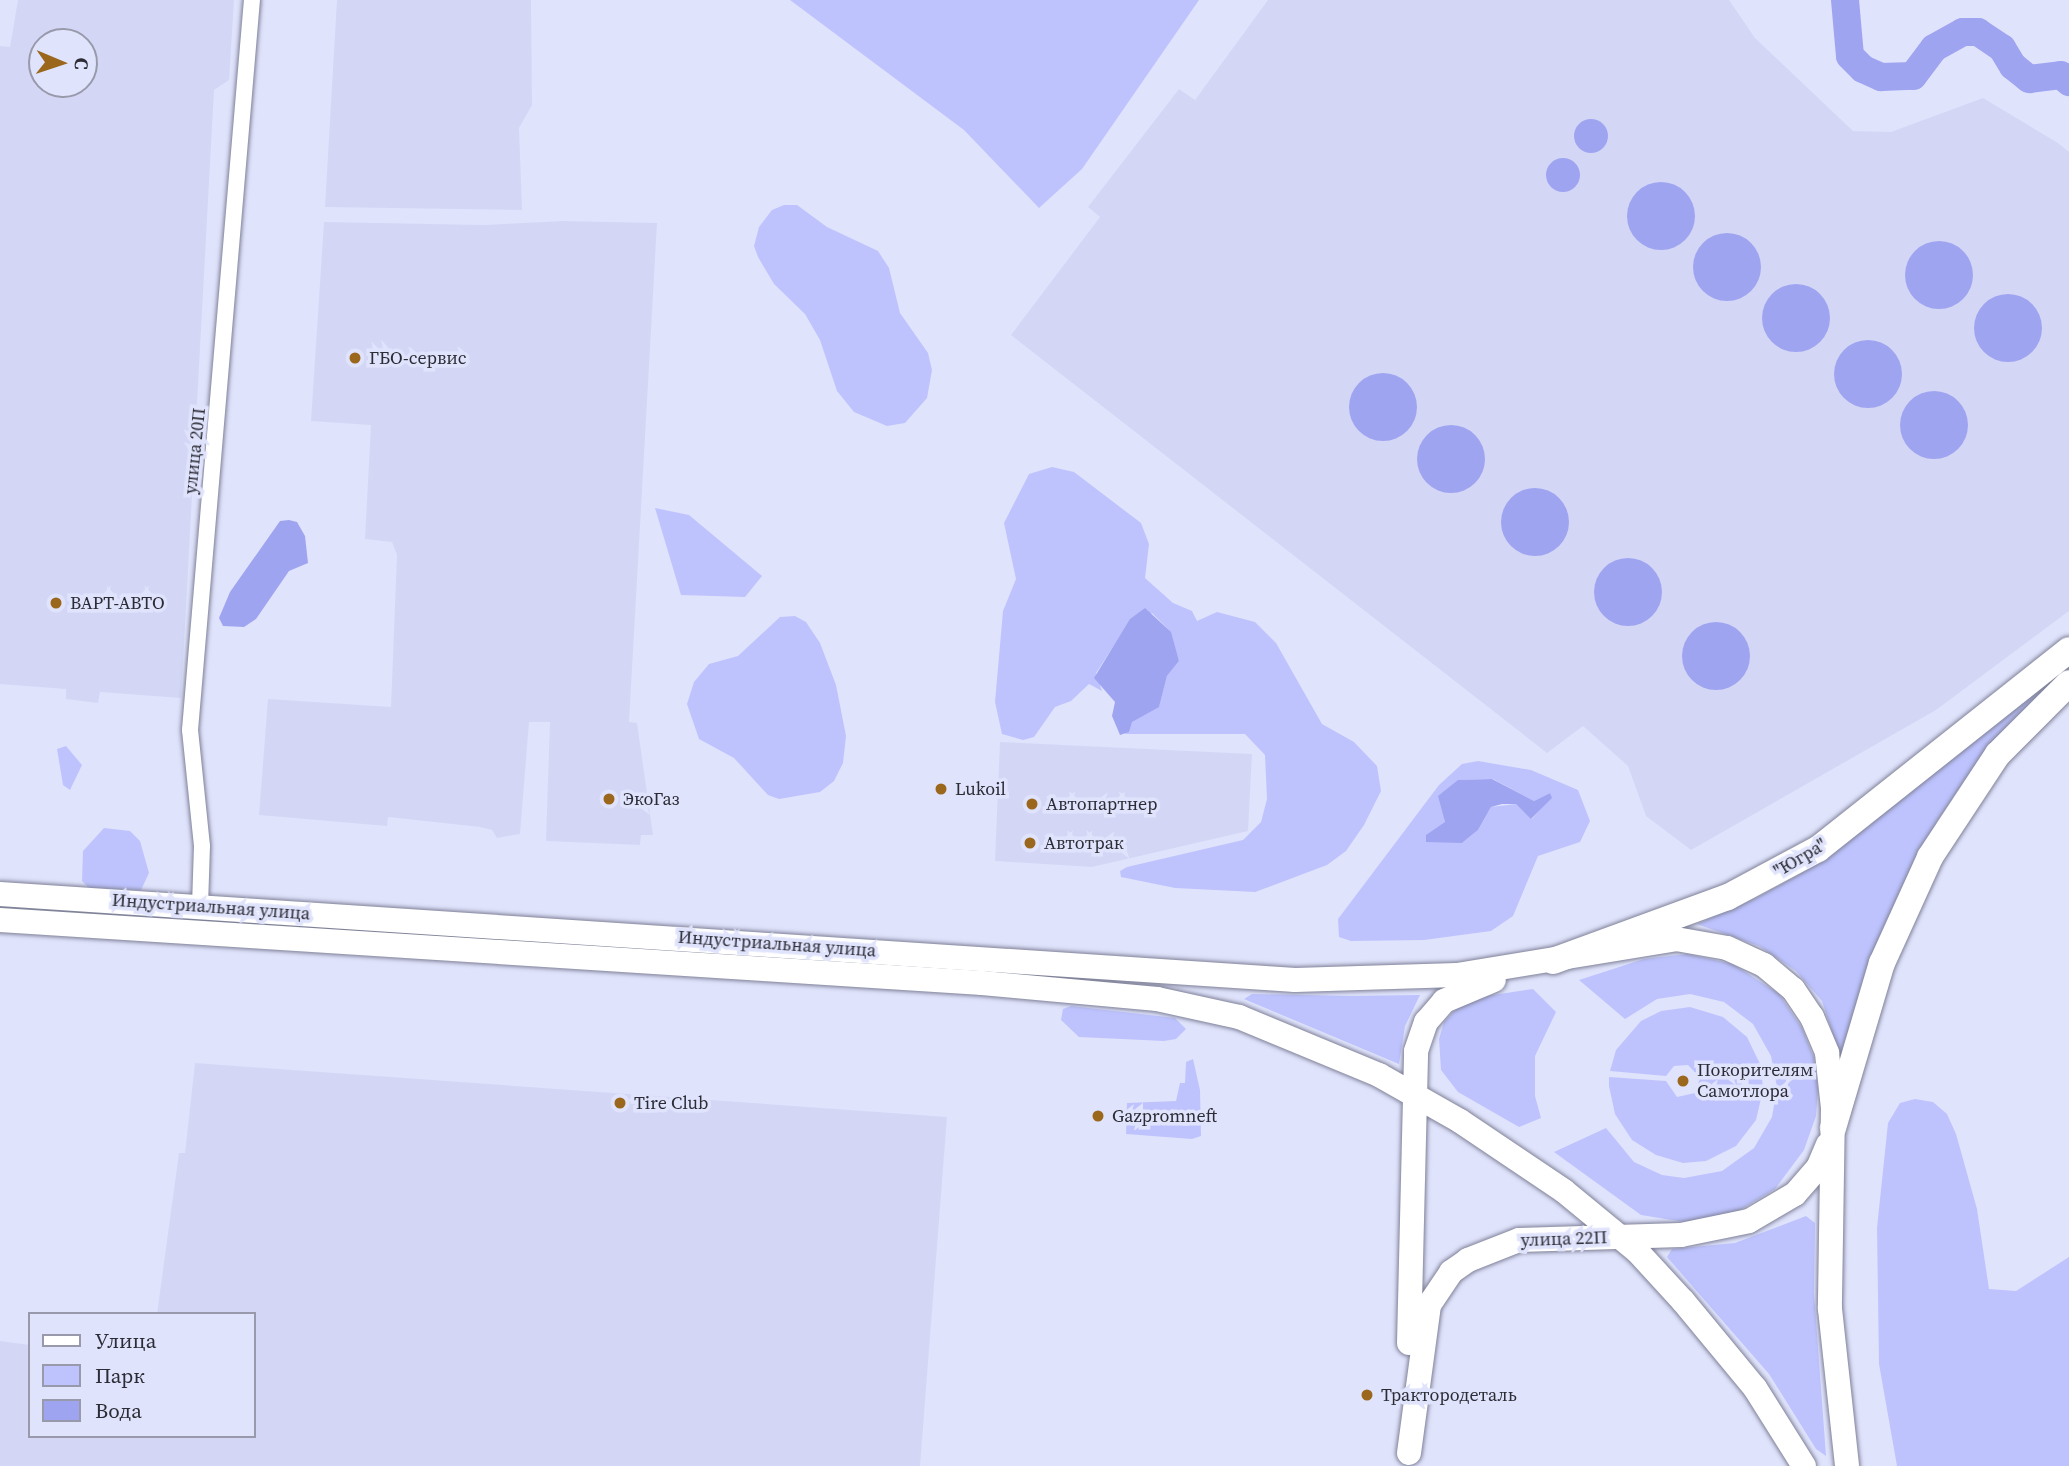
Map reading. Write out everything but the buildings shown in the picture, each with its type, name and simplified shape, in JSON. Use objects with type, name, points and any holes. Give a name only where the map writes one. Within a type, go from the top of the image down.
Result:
[{"type":"highway","name":"\"Югра\"","points":[[1553,961],[1728,897],[1808,855],[2069,650]]},
{"type":"highway","points":[[1833,1128],[1882,963],[1930,857],[1998,754],[2069,683]]},
{"type":"main road","name":"Индустриальная улица","points":[[0,894],[1295,980],[1428,978],[1553,961]]},
{"type":"main road","name":"Индустриальная улица","points":[[0,920],[706,963],[1157,999],[1268,1027],[1415,1095],[1525,1164],[1621,1237],[1711,1333],[1755,1388],[1804,1466]]},
{"type":"main road","points":[[1553,961],[1622,947],[1676,940],[1708,943],[1746,955],[1778,975],[1804,1003],[1824,1044],[1833,1128],[1830,1309],[1847,1466]]},
{"type":"main road","name":"улица 22П","points":[[1408,1459],[1415,1095],[1420,1035],[1444,1001],[1553,961]]},
{"type":"main road","name":"улица 22П","points":[[1408,1459],[1429,1305],[1451,1272],[1485,1250],[1512,1241],[1703,1233],[1764,1215],[1811,1177],[1833,1128]]},
{"type":"street","name":"улица 20П","points":[[200,906],[202,845],[192,772],[191,716],[252,0]]},
{"type":"shaded area","points":[[18,0],[234,0],[229,80],[214,90],[181,698],[100,692],[98,703],[66,699],[66,689],[0,684],[0,46],[10,47]]},
{"type":"shaded area","points":[[337,0],[531,0],[532,105],[519,128],[522,210],[325,207]]},
{"type":"shaded area","points":[[1268,0],[1729,0],[1755,38],[1853,131],[1891,132],[1983,98],[2058,143],[2069,152],[2069,611],[1936,710],[1691,850],[1646,816],[1628,766],[1583,726],[1547,753],[1011,335],[1100,217],[1088,207],[1179,89],[1195,100]]},
{"type":"shaded area","points":[[563,221],[657,223],[629,722],[637,723],[653,835],[641,835],[640,845],[546,841],[550,722],[529,722],[520,834],[497,838],[492,830],[480,827],[388,817],[387,826],[259,815],[268,699],[391,707],[397,555],[392,542],[365,539],[371,425],[311,421],[324,222],[484,225]]},
{"type":"shaded area","points":[[1000,742],[1252,754],[1248,831],[1092,867],[995,861]]},
{"type":"shaded area","points":[[195,1063],[947,1117],[920,1466],[0,1466],[0,1341],[28,1345],[28,1438],[256,1438],[256,1312],[157,1312],[179,1153],[185,1153]]},
{"type":"green space","points":[[790,0],[1199,0],[1082,169],[1039,208],[964,130]]},
{"type":"green space","points":[[784,205],[797,205],[827,227],[878,251],[889,268],[900,313],[928,353],[932,370],[927,398],[905,423],[887,426],[854,412],[837,391],[820,340],[805,314],[774,284],[758,257],[754,246],[759,227],[772,210]]},
{"type":"green space","points":[[1052,467],[1074,472],[1141,523],[1149,544],[1145,578],[1173,603],[1192,611],[1197,621],[1217,612],[1255,622],[1276,643],[1322,724],[1354,742],[1377,766],[1381,791],[1364,825],[1346,851],[1327,865],[1255,892],[1175,888],[1121,877],[1120,871],[1127,867],[1243,840],[1261,822],[1267,799],[1265,755],[1245,734],[1125,734],[1132,721],[1159,706],[1167,676],[1179,661],[1167,628],[1152,613],[1122,633],[1096,673],[1102,691],[1089,684],[1071,701],[1055,707],[1034,737],[1023,740],[1002,734],[995,702],[1003,611],[1016,579],[1004,523],[1029,474]]},
{"type":"green space","points":[[655,508],[689,515],[762,576],[745,597],[681,595]]},
{"type":"green space","points":[[795,616],[806,622],[820,643],[836,685],[846,736],[843,763],[834,781],[820,792],[779,799],[768,795],[734,758],[699,739],[687,704],[694,682],[709,664],[738,656],[780,617]]},
{"type":"green space","points":[[2069,661],[2069,671],[1991,744],[1937,821],[1894,905],[1841,1059],[1822,1001],[1796,971],[1759,946],[1697,924],[1758,897],[1814,866]]},
{"type":"green space","points":[[66,746],[82,765],[70,790],[63,785],[57,749]]},
{"type":"green space","points":[[1478,761],[1531,770],[1578,790],[1590,821],[1580,842],[1538,856],[1513,916],[1491,931],[1424,940],[1351,941],[1339,937],[1338,919],[1439,785],[1462,764]],"holes":[[[1493,779],[1534,801],[1550,793],[1551,797],[1532,819],[1516,804],[1491,807],[1478,830],[1462,843],[1427,835],[1445,823],[1443,806],[1448,790],[1459,780]]]},
{"type":"green space","points":[[104,828],[130,831],[140,841],[149,873],[141,890],[89,888],[82,881],[83,851]]},
{"type":"green space","points":[[1687,954],[1733,964],[1779,994],[1802,1028],[1814,1058],[1818,1089],[1816,1116],[1804,1150],[1775,1189],[1735,1213],[1684,1222],[1641,1215],[1554,1152],[1606,1128],[1634,1162],[1662,1175],[1684,1178],[1722,1171],[1754,1148],[1772,1117],[1777,1087],[1771,1056],[1753,1024],[1724,1002],[1690,994],[1657,999],[1625,1019],[1579,980],[1644,959]]},
{"type":"green space","points":[[1533,989],[1556,1012],[1535,1056],[1535,1096],[1541,1118],[1519,1127],[1458,1092],[1441,1070],[1439,1039],[1444,1022],[1457,1008],[1480,997]]},
{"type":"green space","points":[[1252,994],[1420,995],[1405,1026],[1399,1064],[1244,999]]},
{"type":"green space","points":[[1071,1006],[1175,1018],[1186,1029],[1176,1039],[1164,1041],[1079,1037],[1061,1020],[1063,1009]]},
{"type":"green space","points":[[1690,1007],[1723,1017],[1747,1037],[1761,1066],[1763,1090],[1756,1120],[1736,1146],[1706,1161],[1683,1163],[1656,1155],[1632,1140],[1615,1114],[1609,1077],[1666,1081],[1677,1097],[1695,1093],[1700,1078],[1688,1065],[1674,1066],[1666,1076],[1610,1071],[1616,1050],[1641,1021],[1661,1011]]},
{"type":"green space","points":[[1193,1059],[1200,1090],[1201,1136],[1192,1139],[1126,1134],[1127,1103],[1176,1101],[1180,1083],[1185,1083],[1186,1062]]},
{"type":"green space","points":[[1915,1099],[1933,1102],[1947,1114],[1956,1134],[1977,1209],[1989,1289],[2016,1291],[2069,1257],[2069,1466],[1897,1466],[1879,1364],[1877,1228],[1888,1123],[1900,1103]]},
{"type":"green space","points":[[1806,1216],[1815,1223],[1814,1293],[1826,1456],[1816,1449],[1769,1374],[1667,1257],[1672,1249],[1735,1243]]},
{"type":"water","points":[[1591,119],[1603,124],[1608,136],[1603,148],[1591,153],[1579,148],[1574,136],[1579,124]]},
{"type":"water","points":[[1563,158],[1575,163],[1580,175],[1575,187],[1563,192],[1551,187],[1546,175],[1551,163]]},
{"type":"water","points":[[1654,182],[1668,182],[1680,187],[1690,197],[1695,216],[1690,235],[1680,245],[1668,250],[1654,250],[1642,245],[1632,235],[1627,223],[1627,209],[1632,197],[1642,187]]},
{"type":"water","points":[[1720,233],[1734,233],[1746,238],[1756,248],[1761,267],[1756,286],[1746,296],[1734,301],[1720,301],[1708,296],[1698,286],[1693,274],[1693,260],[1698,248],[1708,238]]},
{"type":"water","points":[[1932,241],[1946,241],[1958,246],[1968,256],[1973,275],[1968,294],[1958,304],[1946,309],[1932,309],[1920,304],[1910,294],[1905,282],[1905,268],[1910,256],[1920,246]]},
{"type":"water","points":[[1789,284],[1803,284],[1815,289],[1825,299],[1830,318],[1825,337],[1815,347],[1803,352],[1789,352],[1777,347],[1767,337],[1762,325],[1762,311],[1767,299],[1777,289]]},
{"type":"water","points":[[2001,294],[2015,294],[2027,299],[2037,309],[2042,328],[2037,347],[2027,357],[2015,362],[2001,362],[1989,357],[1979,347],[1974,335],[1974,321],[1979,309],[1989,299]]},
{"type":"water","points":[[1861,340],[1875,340],[1887,345],[1897,355],[1902,374],[1897,393],[1887,403],[1875,408],[1861,408],[1849,403],[1839,393],[1834,381],[1834,367],[1839,355],[1849,345]]},
{"type":"water","points":[[1383,373],[1396,376],[1407,383],[1414,394],[1417,407],[1414,420],[1407,431],[1396,438],[1383,441],[1370,438],[1359,431],[1352,420],[1349,407],[1352,394],[1359,383],[1370,376]]},
{"type":"water","points":[[1927,391],[1941,391],[1953,396],[1963,406],[1968,425],[1963,444],[1953,454],[1941,459],[1927,459],[1915,454],[1905,444],[1900,432],[1900,418],[1905,406],[1915,396]]},
{"type":"water","points":[[1451,425],[1464,428],[1475,435],[1482,446],[1485,459],[1482,472],[1475,483],[1464,490],[1451,493],[1438,490],[1427,483],[1420,472],[1417,459],[1420,446],[1427,435],[1438,428]]},
{"type":"water","points":[[1535,488],[1548,491],[1559,498],[1566,509],[1569,522],[1566,535],[1559,546],[1548,553],[1535,556],[1522,553],[1511,546],[1504,535],[1501,522],[1504,509],[1511,498],[1522,491]]},
{"type":"water","points":[[280,521],[297,522],[305,536],[308,563],[289,571],[256,619],[244,627],[223,626],[219,618],[230,592]]},
{"type":"water","points":[[1628,558],[1641,561],[1652,568],[1659,579],[1662,592],[1659,605],[1652,616],[1641,623],[1628,626],[1615,623],[1604,616],[1597,605],[1594,592],[1597,579],[1604,568],[1615,561]]},
{"type":"water","points":[[1145,608],[1171,632],[1179,661],[1167,676],[1159,707],[1132,722],[1129,732],[1120,735],[1112,716],[1115,702],[1094,678],[1130,619]]},
{"type":"water","points":[[1716,622],[1729,625],[1740,632],[1747,643],[1750,656],[1747,669],[1740,680],[1729,687],[1716,690],[1703,687],[1692,680],[1685,669],[1682,656],[1685,643],[1692,632],[1703,625]]},
{"type":"water","points":[[1492,779],[1534,801],[1550,793],[1552,798],[1531,819],[1516,804],[1502,804],[1491,807],[1478,830],[1462,843],[1426,842],[1426,835],[1445,822],[1438,796],[1458,780]]},
{"type":"waterway","points":[[1845,0],[1850,56],[1863,69],[1881,77],[1913,76],[1934,48],[1963,32],[1978,32],[2002,48],[2013,66],[2029,79],[2061,75],[2069,82]]},
{"type":"place","name":"ГБО-сервис","points":[[355,358]]},
{"type":"place","name":"ВАРТ-АВТО","points":[[56,603]]},
{"type":"place","name":"Lukoil","points":[[941,789]]},
{"type":"place","name":"ЭкоГаз","points":[[609,799]]},
{"type":"place","name":"Автопартнер","points":[[1032,804]]},
{"type":"place","name":"Автотрак","points":[[1030,843]]},
{"type":"place","name":"Покорителям Самотлора","points":[[1683,1081]]},
{"type":"place","name":"Tire Club","points":[[620,1103]]},
{"type":"place","name":"Gazpromneft","points":[[1098,1116]]},
{"type":"place","name":"Трактородеталь","points":[[1367,1395]]}]
